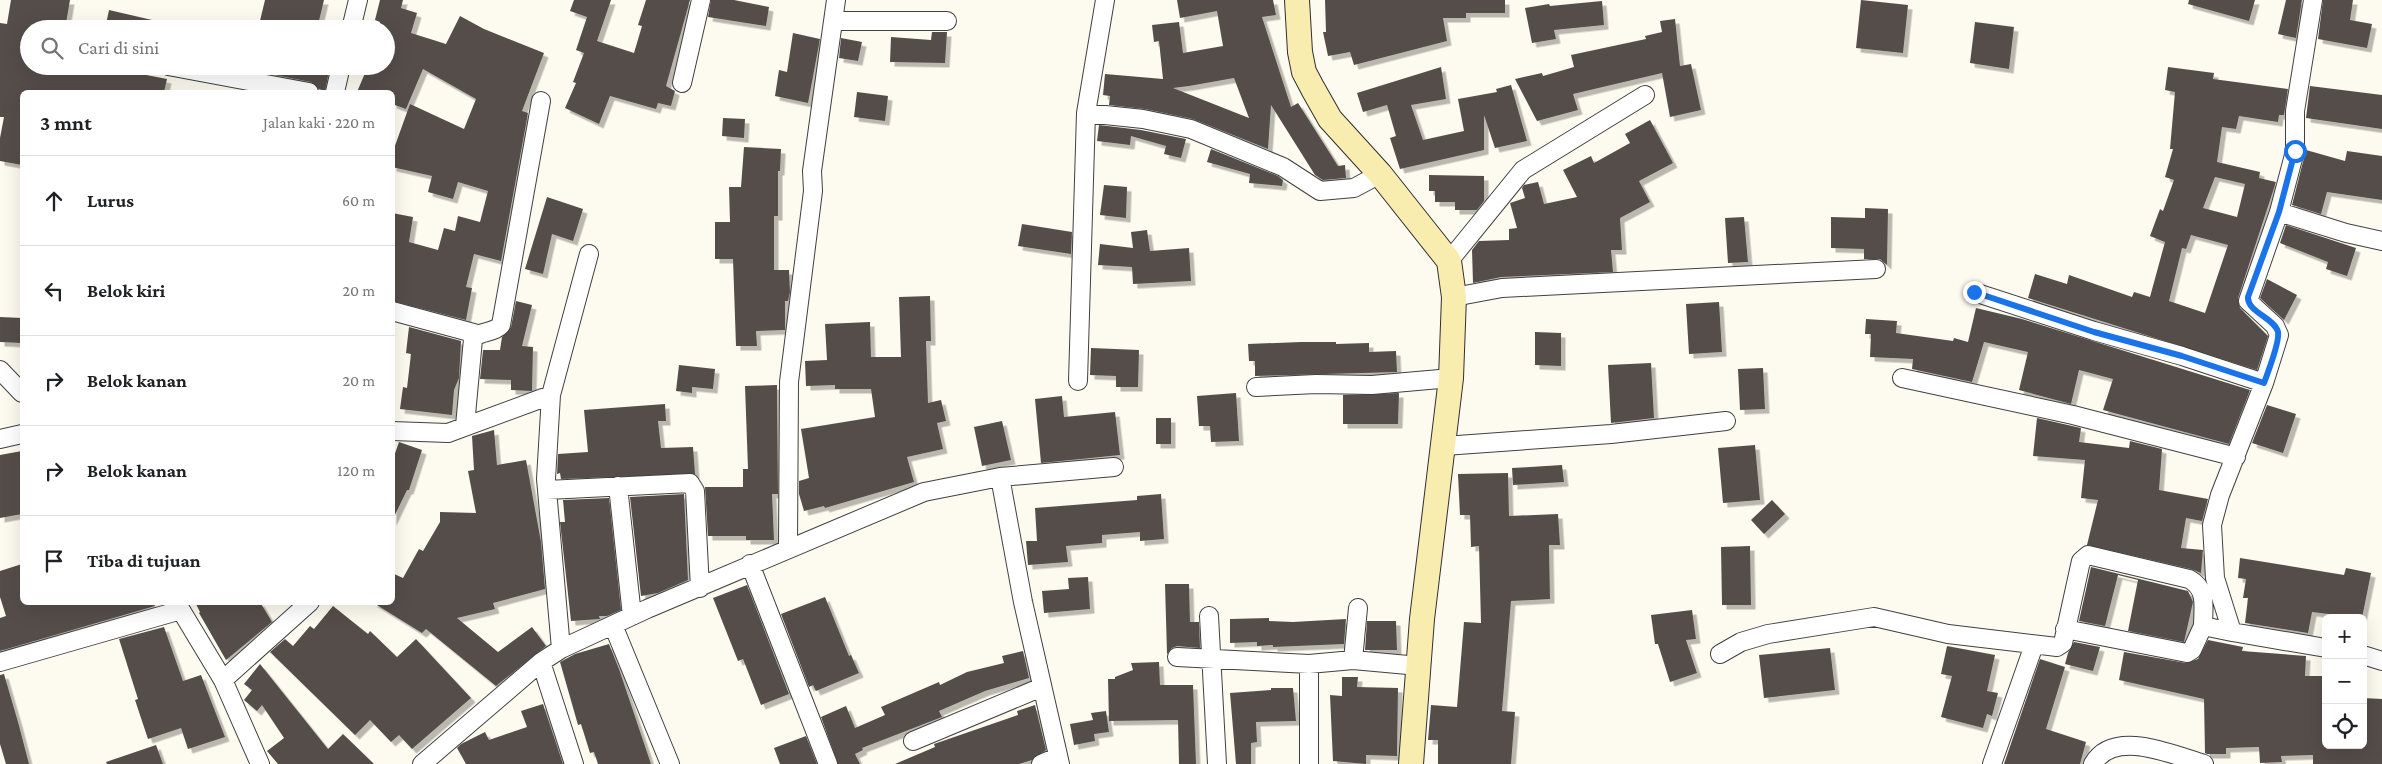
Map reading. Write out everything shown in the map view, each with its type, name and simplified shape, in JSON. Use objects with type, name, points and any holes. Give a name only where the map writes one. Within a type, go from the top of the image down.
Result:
[{"type":"street","points":[[352,20],[358,0]]},
{"type":"street","points":[[682,83],[700,0]]},
{"type":"street","points":[[788,547],[790,382],[813,191],[812,171],[836,0]]},
{"type":"street","points":[[1078,382],[1086,113],[1105,0]]},
{"type":"street","points":[[1297,0],[1300,52],[1304,72],[1330,119],[1380,174],[1449,261],[1454,297],[1451,378],[1422,619],[1411,764]]},
{"type":"street","points":[[2232,632],[2215,578],[2212,525],[2220,495],[2264,383],[2279,335],[2275,326],[2248,300],[2279,212],[2295,151],[2295,111],[2313,0]]},
{"type":"street","points":[[833,21],[947,21]]},
{"type":"street","points":[[217,75],[298,90]]},
{"type":"street","points":[[335,90],[339,75]]},
{"type":"street","points":[[1449,261],[1524,170],[1645,95]]},
{"type":"street","points":[[395,312],[477,334],[496,330],[501,325],[541,101]]},
{"type":"street","points":[[1086,113],[1143,119],[1191,129],[1283,167],[1320,191],[1354,188],[1380,174]]},
{"type":"street","points":[[2279,212],[2346,233],[2382,241]]},
{"type":"street","points":[[561,648],[546,479],[551,395],[589,254]]},
{"type":"street","points":[[1454,297],[1502,288],[1876,269]]},
{"type":"street","points":[[1974,292],[2094,332],[2182,356],[2264,383]]},
{"type":"street","points":[[465,426],[473,339],[477,334]]},
{"type":"street","points":[[0,370],[20,391]]},
{"type":"street","points":[[1256,387],[1316,384],[1372,385],[1451,378]]},
{"type":"street","points":[[1902,378],[2073,415],[2236,457]]},
{"type":"street","points":[[395,431],[448,433],[551,395]]},
{"type":"street","points":[[1444,446],[1611,434],[1726,421]]},
{"type":"street","points":[[0,439],[20,434]]},
{"type":"street","points":[[422,764],[541,662],[561,648],[700,588],[788,547],[924,492],[1000,476],[1114,467]]},
{"type":"street","points":[[1000,476],[1042,687],[1053,762]]},
{"type":"street","points":[[547,490],[690,482],[694,487],[700,588]]},
{"type":"street","points":[[618,486],[632,616]]},
{"type":"street","points":[[1720,654],[1741,642],[1768,634],[1874,617],[1935,632],[2054,648],[2060,646],[2081,561],[2088,555],[2189,579],[2197,583],[2203,592],[2203,626],[2192,650],[2187,653],[2065,629]]},
{"type":"street","points":[[750,564],[828,764]]},
{"type":"street","points":[[223,680],[307,605]]},
{"type":"street","points":[[0,662],[178,606],[223,680],[260,764]]},
{"type":"street","points":[[1353,660],[1358,608]]},
{"type":"street","points":[[1209,616],[1213,658],[1217,764]]},
{"type":"street","points":[[613,625],[670,764]]},
{"type":"street","points":[[2203,626],[2322,647]]},
{"type":"street","points":[[1992,764],[2034,645]]},
{"type":"street","points":[[2367,656],[2382,662]]},
{"type":"street","points":[[1177,657],[1309,664],[1353,660],[1419,666]]},
{"type":"street","points":[[541,662],[574,764]]},
{"type":"street","points":[[1309,664],[1309,764]]},
{"type":"street","points":[[913,741],[1042,687]]},
{"type":"street","points":[[2093,764],[2104,751],[2134,744],[2204,764]]},
{"type":"building","points":[[11,0],[70,0],[67,20],[20,20],[20,75],[146,75],[167,79],[164,90],[20,90],[20,165],[0,161],[0,138],[4,117],[0,117],[0,23],[7,24]]},
{"type":"building","points":[[265,0],[324,0],[319,20],[260,20]]},
{"type":"building","points":[[380,0],[403,0],[401,8],[417,13],[411,33],[446,44],[460,16],[484,29],[544,53],[522,111],[528,113],[501,261],[474,254],[466,287],[472,288],[466,320],[395,302],[395,214],[413,217],[409,242],[438,250],[444,228],[455,231],[458,216],[480,222],[488,191],[458,182],[453,199],[428,192],[432,176],[395,168],[395,146],[410,104],[464,129],[476,99],[423,69],[406,109],[395,105],[395,90],[358,90],[364,75],[395,75],[395,20],[375,20]]},
{"type":"building","points":[[574,0],[611,0],[597,41],[634,53],[642,26],[638,25],[646,0],[690,0],[666,86],[675,91],[671,106],[658,103],[656,109],[610,96],[599,124],[565,108],[576,83],[573,82],[584,53],[576,50],[587,17],[570,11]]},
{"type":"building","points":[[711,0],[734,0],[769,7],[766,26],[708,17]]},
{"type":"building","points":[[1177,0],[1273,0],[1276,15],[1262,17],[1291,107],[1298,103],[1338,166],[1345,165],[1346,178],[1323,180],[1315,175],[1271,105],[1268,149],[1193,119],[1145,109],[1109,105],[1110,96],[1103,95],[1105,74],[1163,79],[1159,41],[1154,42],[1152,25],[1179,22],[1183,53],[1223,46],[1217,11],[1180,18]],"holes":[[[1234,78],[1249,118],[1173,88]]]},
{"type":"building","points":[[1325,0],[1505,0],[1505,13],[1466,13],[1466,18],[1443,18],[1447,41],[1354,65],[1350,52],[1328,56],[1323,32],[1326,32]]},
{"type":"building","points":[[1861,0],[1908,5],[1903,53],[1856,48]]},
{"type":"building","points":[[2189,0],[2255,0],[2249,21],[2188,4]]},
{"type":"building","points":[[2286,0],[2302,0],[2296,38],[2278,34]]},
{"type":"building","points":[[2323,0],[2353,0],[2350,20],[2372,24],[2367,48],[2318,39]]},
{"type":"building","points":[[1602,1],[1604,25],[1554,30],[1556,39],[1532,43],[1525,8],[1549,4],[1550,6]]},
{"type":"building","points":[[109,10],[152,20],[107,20]]},
{"type":"building","points":[[1675,19],[1680,66],[1691,64],[1701,110],[1670,117],[1662,73],[1573,94],[1578,110],[1537,121],[1515,79],[1542,73],[1543,76],[1574,67],[1571,55],[1646,39],[1645,36],[1662,32],[1660,21]]},
{"type":"building","points":[[1975,22],[2014,27],[2009,69],[1970,63]]},
{"type":"building","points":[[932,32],[947,32],[945,63],[890,62],[891,37],[931,40]]},
{"type":"building","points":[[793,33],[820,39],[808,103],[775,96],[779,70],[787,72]]},
{"type":"building","points":[[841,38],[862,42],[858,61],[839,58]]},
{"type":"building","points":[[1441,67],[1446,99],[1411,105],[1423,140],[1464,131],[1458,99],[1497,92],[1496,89],[1511,85],[1527,141],[1495,148],[1484,115],[1484,150],[1400,169],[1390,138],[1396,136],[1387,105],[1363,112],[1357,93]]},
{"type":"building","points":[[2168,67],[2214,73],[2213,79],[2288,89],[2284,115],[2279,115],[2278,122],[2239,116],[2236,129],[2222,127],[2217,162],[2260,172],[2259,178],[2276,182],[2238,298],[2240,308],[2268,336],[2257,370],[2028,298],[2035,274],[2067,284],[2069,275],[2132,297],[2134,292],[2150,297],[2165,242],[2150,236],[2160,209],[2163,211],[2174,180],[2165,177],[2173,149],[2170,149],[2175,92],[2165,90]],"holes":[[[2215,177],[2245,184],[2237,217],[2203,208]],[[2191,235],[2228,245],[2205,313],[2169,301],[2182,248],[2186,249]]]},
{"type":"building","points":[[274,75],[328,75],[325,90],[319,89],[311,82]]},
{"type":"building","points":[[2310,86],[2382,95],[2382,129],[2306,118]]},
{"type":"building","points":[[857,92],[888,96],[885,121],[854,117]]},
{"type":"building","points":[[723,118],[745,119],[744,138],[722,136]]},
{"type":"building","points":[[1650,120],[1673,163],[1639,181],[1650,202],[1620,218],[1622,250],[1611,250],[1613,272],[1501,277],[1473,283],[1472,250],[1479,241],[1509,240],[1509,229],[1517,228],[1510,203],[1525,198],[1522,188],[1524,185],[1538,182],[1544,204],[1577,197],[1563,170],[1591,156],[1594,163],[1630,143],[1625,134]]},
{"type":"building","points":[[1099,125],[1141,130],[1186,139],[1181,158],[1164,154],[1166,146],[1131,136],[1130,145],[1097,141]]},
{"type":"building","points":[[744,147],[781,149],[780,171],[778,171],[778,216],[774,216],[774,270],[789,270],[790,292],[788,301],[785,301],[785,330],[756,331],[757,346],[736,346],[733,259],[715,259],[715,222],[730,222],[729,187],[741,187]]},
{"type":"building","points":[[1211,149],[1278,176],[1283,180],[1282,186],[1249,183],[1250,174],[1207,162]]},
{"type":"building","points":[[2306,150],[2345,161],[2347,151],[2382,156],[2382,200],[2327,192],[2321,214],[2292,205]]},
{"type":"building","points":[[1429,175],[1484,176],[1484,201],[1477,210],[1455,210],[1455,202],[1435,202],[1435,191],[1429,191]]},
{"type":"building","points":[[1104,185],[1127,187],[1126,218],[1100,215]]},
{"type":"building","points":[[547,197],[583,209],[573,241],[552,234],[543,274],[525,269]]},
{"type":"building","points":[[1865,208],[1888,209],[1887,265],[1880,259],[1864,259],[1864,249],[1831,248],[1831,217],[1865,218]]},
{"type":"building","points":[[1744,217],[1748,262],[1728,263],[1725,218]]},
{"type":"building","points":[[1022,224],[1072,232],[1071,254],[1018,246]]},
{"type":"building","points":[[2286,225],[2356,248],[2347,276],[2326,269],[2328,262],[2280,243]]},
{"type":"building","points":[[1147,230],[1150,251],[1189,248],[1191,281],[1133,284],[1132,267],[1098,265],[1100,244],[1133,248],[1131,232]]},
{"type":"building","points":[[2267,279],[2297,295],[2284,320],[2260,298]]},
{"type":"building","points":[[930,296],[931,341],[926,341],[928,403],[941,400],[946,421],[937,423],[943,449],[907,457],[914,482],[825,508],[824,506],[804,511],[799,494],[799,481],[809,478],[801,429],[875,417],[871,389],[835,389],[835,385],[806,386],[805,361],[827,360],[825,324],[870,322],[871,357],[901,357],[899,297]]},
{"type":"building","points":[[516,301],[532,305],[522,346],[533,347],[532,391],[511,390],[511,380],[480,379],[483,350],[500,350],[502,337],[511,327]]},
{"type":"building","points":[[1719,302],[1722,352],[1689,354],[1686,304]]},
{"type":"building","points":[[1976,308],[2022,319],[2250,390],[2229,444],[2103,410],[2113,379],[2079,370],[2071,404],[2019,390],[2028,352],[1984,342],[1972,382],[1912,369],[1913,359],[1870,357],[1871,334],[1865,334],[1866,319],[1897,321],[1896,333],[1953,341],[1954,338],[1968,342]]},
{"type":"building","points":[[0,317],[20,318],[20,343],[0,342]]},
{"type":"building","points":[[409,327],[461,341],[459,378],[454,390],[452,415],[400,409],[403,387],[407,388],[411,354],[406,353]]},
{"type":"building","points":[[1535,332],[1561,333],[1561,366],[1535,365]]},
{"type":"building","points":[[1301,342],[1369,343],[1369,352],[1396,351],[1397,372],[1255,376],[1255,361],[1249,361],[1248,344]]},
{"type":"building","points":[[1091,348],[1139,350],[1138,387],[1116,387],[1116,376],[1090,375]]},
{"type":"building","points":[[1651,363],[1654,418],[1611,423],[1608,365]]},
{"type":"building","points":[[679,365],[715,369],[713,389],[692,387],[692,393],[676,391]]},
{"type":"building","points":[[1763,368],[1765,409],[1740,410],[1738,369]]},
{"type":"building","points":[[777,385],[778,494],[772,494],[774,540],[746,540],[746,536],[708,536],[705,487],[743,487],[743,469],[748,469],[745,386]]},
{"type":"building","points":[[1236,393],[1239,441],[1211,442],[1210,426],[1199,426],[1197,396]]},
{"type":"building","points":[[1399,393],[1398,424],[1343,424],[1343,395]]},
{"type":"building","points":[[1062,396],[1064,417],[1115,412],[1120,455],[1041,463],[1035,399]]},
{"type":"building","points":[[665,404],[666,421],[658,421],[661,448],[693,447],[695,474],[561,479],[560,473],[557,474],[558,454],[588,452],[584,410]]},
{"type":"building","points":[[2267,405],[2296,414],[2283,453],[2252,443]]},
{"type":"building","points":[[1156,418],[1171,418],[1171,444],[1156,444]]},
{"type":"building","points":[[2037,418],[2081,428],[2079,442],[2129,448],[2130,441],[2162,449],[2159,490],[2208,499],[2202,521],[2186,518],[2181,548],[2203,550],[2201,573],[2087,545],[2098,500],[2081,498],[2085,460],[2033,456]]},
{"type":"building","points":[[1002,421],[1011,460],[982,466],[974,427]]},
{"type":"building","points":[[494,430],[497,465],[526,460],[541,542],[545,589],[493,603],[495,609],[457,618],[498,652],[532,627],[546,646],[496,686],[426,629],[422,633],[377,605],[395,605],[395,574],[403,578],[419,549],[423,551],[440,522],[440,512],[476,513],[468,471],[474,470],[472,436]]},
{"type":"building","points":[[399,442],[422,450],[409,490],[407,490],[395,515],[395,453]]},
{"type":"building","points":[[1755,445],[1760,500],[1723,503],[1718,448]]},
{"type":"building","points":[[20,451],[20,514],[0,518],[0,455]]},
{"type":"building","points":[[1562,465],[1564,482],[1513,485],[1512,468]]},
{"type":"building","points":[[1508,473],[1509,516],[1558,514],[1560,545],[1549,545],[1550,599],[1511,601],[1502,711],[1515,712],[1511,764],[1438,764],[1438,740],[1428,740],[1431,705],[1457,707],[1464,622],[1481,623],[1479,546],[1471,547],[1470,515],[1460,515],[1458,474]]},
{"type":"building","points":[[684,494],[688,580],[658,593],[641,596],[630,497]]},
{"type":"building","points":[[1161,494],[1164,539],[1140,541],[1140,532],[1102,535],[1102,543],[1066,546],[1068,562],[1028,565],[1026,541],[1037,541],[1035,508],[1137,500],[1137,496]]},
{"type":"building","points":[[609,498],[621,610],[607,616],[599,616],[600,619],[571,621],[560,522],[565,522],[563,500]]},
{"type":"building","points":[[1772,500],[1785,514],[1764,534],[1751,520]]},
{"type":"building","points":[[1750,546],[1751,605],[1722,605],[1721,547]]},
{"type":"building","points":[[2240,558],[2344,575],[2346,568],[2371,573],[2363,614],[2312,612],[2308,633],[2245,623],[2248,598],[2243,598],[2246,579],[2238,578]]},
{"type":"building","points":[[20,565],[20,605],[155,606],[0,651],[0,618],[6,616],[0,597],[0,571]]},
{"type":"building","points":[[2091,567],[2188,591],[2193,602],[2184,642],[2128,631],[2138,580],[2118,575],[2105,626],[2079,621]]},
{"type":"building","points":[[1088,577],[1090,609],[1044,613],[1042,591],[1069,589],[1068,578]]},
{"type":"building","points":[[1165,584],[1189,584],[1190,622],[1199,622],[1200,648],[1177,646],[1172,648],[1167,654]]},
{"type":"building","points":[[747,585],[789,694],[761,705],[743,659],[738,661],[713,598]]},
{"type":"building","points":[[825,597],[849,656],[851,655],[859,673],[816,691],[813,685],[809,687],[781,614]]},
{"type":"building","points":[[196,605],[262,605],[272,622],[226,660]]},
{"type":"building","points":[[333,606],[368,634],[370,631],[397,657],[416,639],[471,698],[412,749],[399,735],[391,742],[370,720],[355,735],[270,652],[285,639],[293,646],[310,626],[314,629]]},
{"type":"building","points":[[1692,610],[1696,639],[1686,640],[1697,673],[1670,682],[1658,644],[1655,644],[1651,615]]},
{"type":"building","points":[[1269,618],[1269,621],[1293,622],[1346,619],[1344,644],[1273,647],[1273,645],[1257,646],[1257,642],[1230,643],[1230,619]]},
{"type":"building","points":[[1367,621],[1396,621],[1397,650],[1365,650]]},
{"type":"building","points":[[164,627],[183,681],[201,675],[225,737],[188,749],[181,728],[148,739],[135,700],[138,699],[119,639]]},
{"type":"building","points":[[2208,640],[2243,647],[2242,651],[2306,656],[2305,676],[2322,676],[2322,749],[2367,749],[2367,698],[2382,699],[2382,764],[2313,764],[2313,755],[2281,756],[2282,762],[2260,763],[2259,747],[2226,748],[2226,754],[2207,754],[2205,753],[2204,699],[2119,680],[2124,652],[2186,663],[2198,659]]},
{"type":"building","points":[[2074,642],[2100,647],[2093,671],[2065,664]]},
{"type":"building","points":[[609,644],[651,764],[598,764],[594,752],[590,753],[581,724],[578,725],[560,662],[575,654]]},
{"type":"building","points":[[1947,646],[1995,655],[1987,691],[1998,693],[1992,716],[1987,714],[1983,728],[1941,717],[1952,676],[1941,674]]},
{"type":"building","points":[[1830,648],[1835,690],[1764,698],[1759,655]]},
{"type":"building","points":[[1023,651],[1029,678],[985,691],[939,711],[942,717],[862,748],[863,750],[855,754],[860,764],[838,764],[821,717],[846,706],[855,728],[885,715],[881,707],[939,682],[940,685],[967,672],[1004,663],[1002,656]]},
{"type":"building","points":[[2040,659],[2065,667],[2046,729],[2086,742],[2080,764],[2004,764]]},
{"type":"building","points":[[1159,662],[1160,685],[1193,685],[1196,764],[1179,764],[1178,720],[1109,721],[1108,679],[1115,679],[1115,677],[1133,670],[1131,663]]},
{"type":"building","points":[[260,664],[328,749],[343,734],[374,764],[278,764],[267,751],[284,738],[262,705],[257,711],[244,700],[252,690],[244,684]]},
{"type":"building","points":[[4,674],[29,764],[6,764],[0,744],[0,675]]},
{"type":"building","points":[[1342,677],[1358,677],[1357,687],[1398,688],[1397,756],[1366,755],[1366,764],[1333,761],[1330,695],[1342,696]]},
{"type":"building","points":[[1271,688],[1293,688],[1296,721],[1256,722],[1257,742],[1251,743],[1251,764],[1236,764],[1230,693],[1271,690]]},
{"type":"building","points":[[543,704],[563,764],[466,764],[457,748],[461,744],[485,732],[489,740],[527,727],[521,711]]},
{"type":"building","points":[[1035,705],[1046,750],[1032,760],[1019,764],[895,764],[935,747],[934,744],[1018,715],[1017,711]]},
{"type":"building","points":[[1106,711],[1109,732],[1094,734],[1095,741],[1074,745],[1070,724],[1093,720],[1091,713]]},
{"type":"building","points":[[806,736],[817,764],[780,764],[774,748]]},
{"type":"building","points":[[156,745],[163,764],[107,764],[106,762]]},
{"type":"route","points":[[1974,292],[2094,332],[2182,356],[2264,383],[2279,335],[2275,326],[2250,304],[2248,297],[2279,212],[2295,151]]}]
